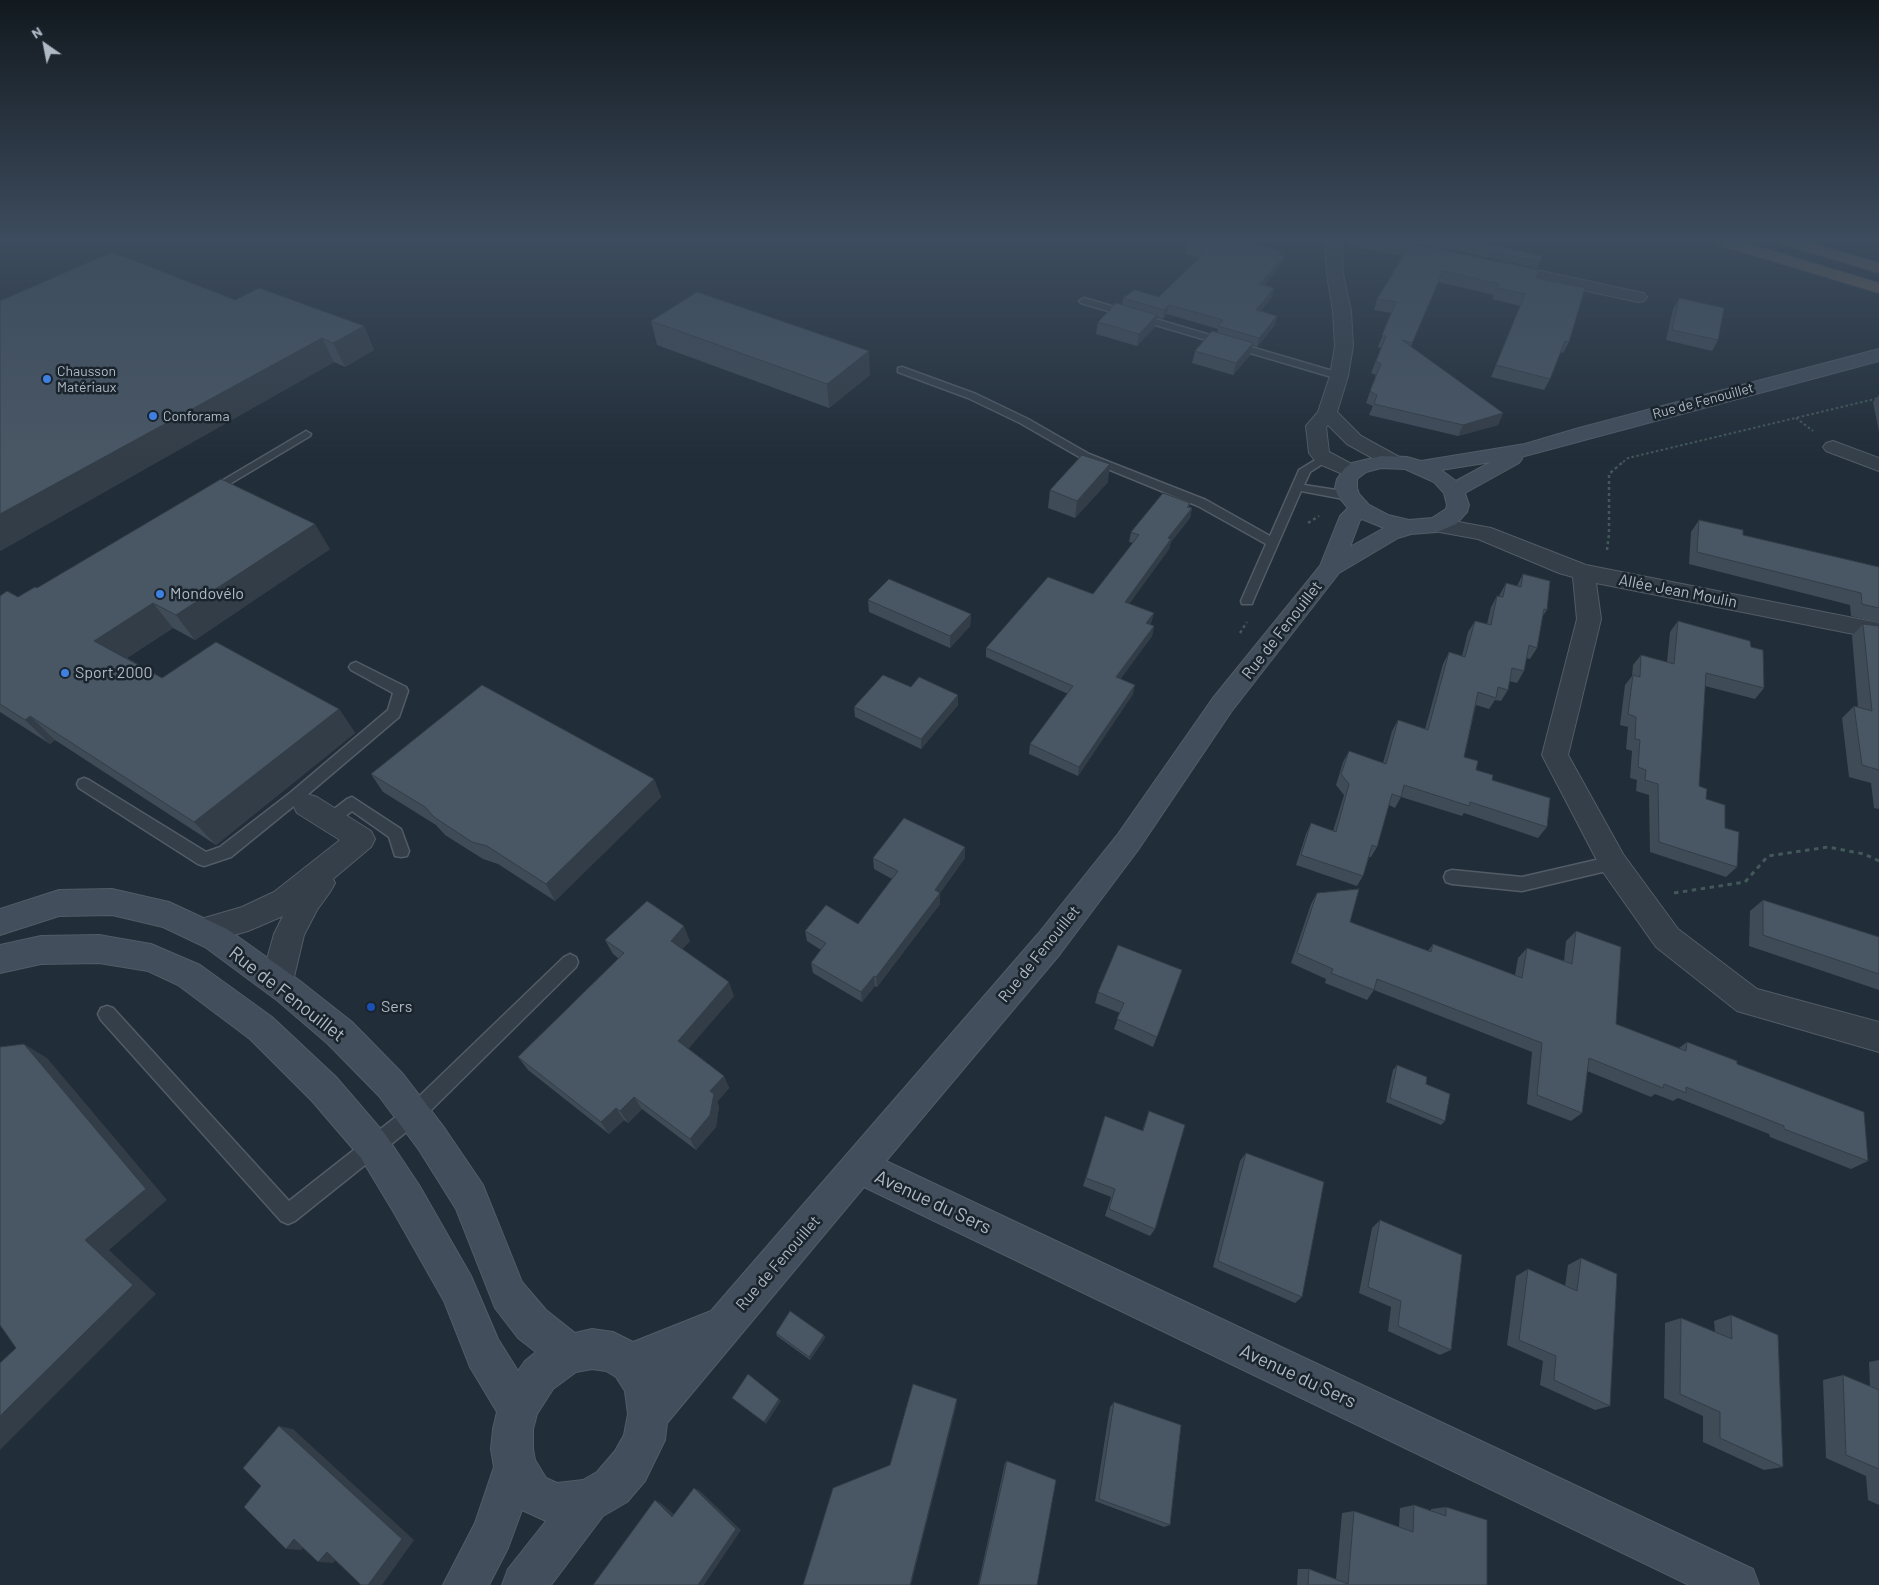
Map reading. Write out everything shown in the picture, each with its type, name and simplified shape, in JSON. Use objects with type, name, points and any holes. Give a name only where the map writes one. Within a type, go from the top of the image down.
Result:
[{"type":"main road","name":"Rue de Fenouillet","points":[[1420,467],[1528,450],[1586,432],[1879,355]]},
{"type":"main road","name":"Rue de Fenouillet","points":[[1331,568],[1390,533],[1409,527],[1437,525],[1452,515],[1456,498],[1528,450]]},
{"type":"main road","name":"Rue de Fenouillet","points":[[1352,472],[1369,464],[1394,462],[1420,467],[1441,478],[1456,498]]},
{"type":"main road","points":[[1352,472],[1347,479],[1346,488],[1355,503]]},
{"type":"main road","name":"Rue de Fenouillet","points":[[648,1414],[1049,944],[1128,842],[1222,705],[1331,568],[1352,516],[1355,503],[1381,520],[1409,527]]},
{"type":"main road","name":"Rue de Fenouillet","points":[[0,922],[59,903],[112,902],[169,915],[216,938],[277,982],[340,1033],[391,1085],[431,1138],[470,1198],[508,1295],[532,1324],[570,1354]]},
{"type":"main road","points":[[0,959],[42,950],[99,949],[151,958],[189,975],[261,1028],[324,1089],[373,1146],[406,1198],[458,1289],[484,1353],[518,1409]]},
{"type":"main road","name":"Avenue du Sers","points":[[860,1167],[1737,1585]]},
{"type":"main road","name":"Rue de Fenouillet","points":[[630,1363],[726,1323]]},
{"type":"main road","points":[[524,1585],[588,1501],[612,1487],[630,1466],[644,1440],[648,1414],[644,1384],[630,1363],[613,1352],[592,1349],[570,1354],[554,1363],[539,1375],[518,1409],[513,1429],[512,1449],[516,1467],[532,1493],[557,1504],[588,1501]]},
{"type":"main road","points":[[464,1585],[493,1533],[516,1467]]},
{"type":"street","points":[[1341,315],[1344,346],[1339,376],[1327,413],[1316,426],[1319,453],[1324,459],[1352,472]]},
{"type":"street","points":[[1327,413],[1354,440],[1394,462]]},
{"type":"street","points":[[1833,447],[1879,464]]},
{"type":"street","name":"Allée Jean Moulin","points":[[1456,498],[1483,532]]},
{"type":"street","name":"Allée Jean Moulin","points":[[1437,525],[1483,532],[1567,568],[1586,573],[1879,631]]},
{"type":"street","points":[[1586,573],[1584,579],[1590,619],[1555,754],[1612,863],[1667,938],[1748,1001],[1879,1038]]},
{"type":"street","points":[[202,932],[248,918],[284,901],[361,839],[311,808]]},
{"type":"street","points":[[277,982],[290,934],[306,901],[339,857]]},
{"type":"lane","points":[[1131,315],[1339,376]]},
{"type":"lane","points":[[902,370],[972,396],[1085,456],[1202,503],[1273,543]]},
{"type":"lane","points":[[197,500],[306,434]]},
{"type":"lane","points":[[1247,601],[1305,470],[1324,459]]},
{"type":"lane","points":[[1298,487],[1355,503]]},
{"type":"lane","points":[[311,808],[394,713],[401,692],[356,667]]},
{"type":"lane","points":[[84,784],[204,859],[225,852],[311,808],[352,803],[396,833],[401,851]]},
{"type":"lane","points":[[1452,877],[1522,884],[1612,863]]},
{"type":"lane","points":[[107,1014],[288,1214],[413,1114],[570,962]]},
{"type":"path","points":[[1586,573],[1604,565],[1609,534],[1609,474],[1628,458],[1879,398]]},
{"type":"path","points":[[1638,898],[1746,882],[1768,856],[1828,847],[1864,854],[1879,861]]},
{"type":"building","points":[[0,315],[334,315],[364,326],[333,343],[322,338],[0,514]]},
{"type":"building","points":[[661,315],[764,315],[869,351],[827,384],[651,321]]},
{"type":"building","points":[[1105,315],[1157,315],[1139,334],[1098,322]]},
{"type":"building","points":[[1205,315],[1277,316],[1259,338],[1218,326],[1223,320]]},
{"type":"building","points":[[1390,315],[1424,315],[1412,343],[1402,340],[1503,413],[1463,425],[1374,404],[1377,395],[1370,391],[1381,364],[1376,361],[1386,336],[1382,335]]},
{"type":"building","points":[[1516,315],[1577,315],[1569,342],[1565,341],[1550,379],[1496,365]]},
{"type":"building","points":[[1675,315],[1723,315],[1718,340],[1672,330]]},
{"type":"building","points":[[1212,331],[1253,343],[1236,363],[1195,351]]},
{"type":"building","points":[[1082,455],[1110,464],[1077,501],[1050,490]]},
{"type":"building","points":[[221,479],[315,524],[176,615],[153,603],[94,641],[162,678],[216,642],[339,709],[194,822],[30,716],[25,720],[0,704],[0,596],[7,591],[18,597],[35,587],[37,588]]},
{"type":"building","points":[[1163,493],[1190,503],[1187,507],[1192,508],[1168,538],[1171,539],[1125,602],[1154,613],[1146,623],[1154,626],[1116,677],[1135,685],[1079,767],[1030,744],[1073,686],[986,648],[1048,577],[1093,594],[1139,535],[1131,532]]},
{"type":"building","points":[[1699,520],[1743,530],[1743,535],[1879,567],[1879,608],[1862,604],[1861,593],[1697,552]]},
{"type":"building","points":[[1523,574],[1550,581],[1547,610],[1544,609],[1537,648],[1529,645],[1524,671],[1512,668],[1508,690],[1498,687],[1496,698],[1478,692],[1464,757],[1478,761],[1476,770],[1493,775],[1492,780],[1550,798],[1547,827],[1470,802],[1469,806],[1404,785],[1401,797],[1392,794],[1377,847],[1372,845],[1363,876],[1301,855],[1311,823],[1336,832],[1349,784],[1341,774],[1349,751],[1386,764],[1398,720],[1428,730],[1449,652],[1465,657],[1475,621],[1491,625],[1497,596],[1503,597],[1506,583],[1521,587]]},
{"type":"building","points":[[889,579],[971,614],[950,636],[868,600]]},
{"type":"building","points":[[1678,621],[1750,641],[1751,647],[1763,650],[1764,688],[1706,673],[1699,786],[1707,789],[1706,799],[1725,805],[1725,828],[1739,832],[1737,867],[1659,842],[1658,784],[1645,780],[1646,770],[1638,767],[1640,740],[1635,739],[1636,717],[1628,714],[1633,675],[1640,677],[1641,655],[1674,664]]},
{"type":"building","points":[[1863,624],[1879,626],[1879,770],[1862,765],[1854,706],[1872,711]]},
{"type":"building","points":[[883,675],[911,687],[919,677],[958,695],[921,739],[854,707]]},
{"type":"building","points":[[482,685],[654,779],[546,884],[487,846],[472,842],[434,817],[425,807],[371,774]]},
{"type":"building","points":[[904,818],[965,847],[935,890],[940,893],[876,977],[874,976],[861,992],[811,963],[826,943],[805,931],[826,905],[858,924],[898,871],[873,858]]},
{"type":"building","points":[[1359,889],[1350,922],[1431,952],[1433,944],[1522,978],[1527,948],[1572,964],[1576,931],[1621,947],[1616,1024],[1686,1051],[1687,1042],[1737,1061],[1737,1064],[1864,1112],[1868,1161],[1784,1129],[1784,1126],[1686,1087],[1686,1093],[1664,1084],[1663,1088],[1589,1058],[1582,1113],[1537,1095],[1542,1043],[1377,979],[1374,990],[1331,973],[1333,969],[1297,953],[1317,893]]},
{"type":"building","points":[[1763,900],[1879,937],[1879,974],[1763,935]]},
{"type":"building","points":[[647,901],[684,926],[671,941],[729,982],[678,1041],[724,1076],[710,1091],[714,1094],[710,1115],[690,1139],[634,1097],[620,1111],[616,1108],[601,1122],[518,1057],[624,953],[605,940]]},
{"type":"building","points":[[1118,945],[1182,970],[1157,1037],[1117,1019],[1124,1003],[1098,992]]},
{"type":"building","points":[[24,1044],[146,1189],[85,1240],[133,1285],[0,1416],[0,1363],[16,1348],[0,1325],[0,1047]]},
{"type":"building","points":[[1397,1065],[1427,1077],[1426,1084],[1450,1094],[1445,1121],[1390,1098]]},
{"type":"building","points":[[1149,1111],[1185,1125],[1155,1229],[1109,1209],[1115,1189],[1086,1178],[1105,1116],[1143,1131]]},
{"type":"building","points":[[1246,1153],[1324,1182],[1302,1297],[1218,1261]]},
{"type":"building","points":[[1380,1220],[1462,1255],[1451,1350],[1398,1326],[1401,1301],[1368,1287]]},
{"type":"building","points":[[1581,1258],[1617,1274],[1610,1406],[1554,1380],[1556,1356],[1519,1340],[1528,1269],[1577,1291]]},
{"type":"building","points":[[790,1311],[824,1335],[809,1357],[776,1333]]},
{"type":"building","points":[[1731,1315],[1778,1335],[1783,1467],[1720,1438],[1720,1412],[1680,1394],[1681,1318],[1732,1339]]},
{"type":"building","points":[[748,1374],[779,1399],[764,1422],[732,1398]]},
{"type":"building","points":[[1843,1375],[1879,1390],[1879,1469],[1846,1455]]},
{"type":"building","points":[[913,1384],[957,1399],[910,1585],[803,1585],[833,1488],[890,1465]]},
{"type":"building","points":[[1114,1402],[1181,1425],[1170,1525],[1099,1499]]},
{"type":"building","points":[[279,1426],[402,1539],[368,1585],[361,1585],[327,1552],[318,1562],[294,1539],[286,1549],[244,1507],[261,1486],[243,1468]]},
{"type":"building","points":[[1007,1461],[1056,1480],[1037,1585],[979,1585]]},
{"type":"building","points":[[694,1488],[736,1529],[698,1585],[593,1585],[655,1500],[672,1517]]},
{"type":"building","points":[[1414,1505],[1446,1516],[1446,1507],[1487,1520],[1487,1585],[1308,1585],[1309,1569],[1348,1584],[1354,1511],[1413,1532]]},
{"type":"place","name":"Chausson Matériaux","points":[[47,379]]},
{"type":"place","name":"Conforama","points":[[153,416]]},
{"type":"place","name":"Mondovélo","points":[[160,594]]},
{"type":"place","name":"Sport 2000","points":[[65,673]]},
{"type":"place","name":"Sers","points":[[371,1007]]}]
